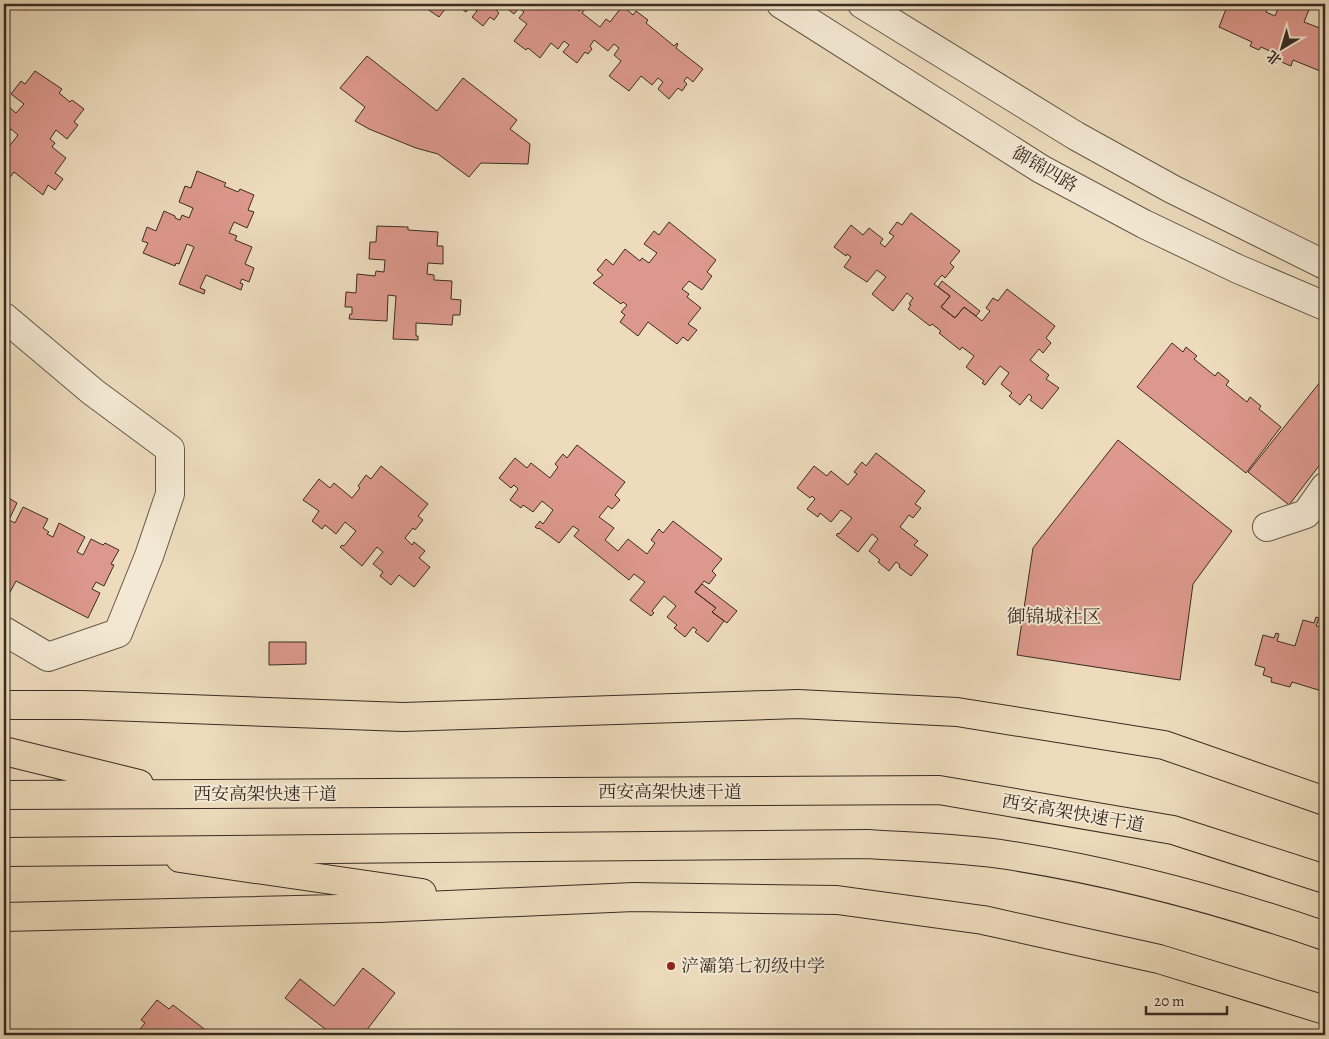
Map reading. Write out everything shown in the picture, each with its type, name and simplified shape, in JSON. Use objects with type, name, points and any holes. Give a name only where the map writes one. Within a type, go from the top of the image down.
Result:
[{"type":"main road","points":[[4,705],[82,705],[403,717],[798,704],[957,712],[1164,746],[1325,801]]},
{"type":"main road","points":[[4,751],[182,794]]},
{"type":"main road","name":"西安高架快速干道","points":[[4,795],[939,790],[1173,830],[1325,879]]},
{"type":"main road","points":[[4,852],[868,844],[937,848],[1006,855],[1131,879],[1254,911],[1325,936]]},
{"type":"main road","points":[[127,850],[492,903]]},
{"type":"main road","points":[[4,917],[379,908],[634,897],[837,900],[983,920],[1160,959],[1325,1010]]},
{"type":"main road","points":[[1160,959],[1325,1030]]},
{"type":"street","name":"御锦四路","points":[[781,4],[1041,169],[1144,224],[1325,306]]},
{"type":"street","points":[[862,4],[1076,136],[1172,189],[1325,265]]},
{"type":"street","points":[[4,316],[93,392],[170,449],[170,494],[149,556],[118,633],[48,656],[4,631]]},
{"type":"street","points":[[1267,528],[1306,514],[1325,487]]},
{"type":"building","points":[[420,4],[449,4],[439,17]]},
{"type":"building","points":[[455,4],[501,4],[496,10],[499,13],[494,20],[490,17],[483,26],[472,17],[477,11],[470,6],[466,12]]},
{"type":"building","points":[[501,4],[571,4],[579,11],[583,6],[586,8],[582,13],[600,27],[606,19],[610,22],[624,4],[627,4],[624,7],[633,15],[636,11],[648,20],[646,23],[674,46],[677,43],[676,48],[703,69],[693,82],[687,77],[684,81],[687,84],[682,91],[678,88],[669,99],[658,89],[663,82],[658,78],[652,85],[641,76],[629,91],[609,76],[621,61],[614,55],[619,48],[614,44],[608,51],[594,40],[590,46],[592,49],[588,54],[585,52],[577,63],[563,52],[569,45],[564,41],[558,49],[551,43],[540,58],[528,48],[526,50],[514,41],[527,24],[519,18],[524,12],[519,8],[514,14]]},
{"type":"building","points":[[1228,4],[1268,5],[1266,12],[1275,16],[1280,4],[1302,4],[1310,7],[1304,22],[1325,30],[1325,73],[1293,60],[1291,66],[1274,59],[1276,54],[1261,47],[1259,50],[1250,46],[1252,42],[1219,27]]},
{"type":"building","points":[[367,56],[437,111],[463,78],[517,120],[510,129],[530,144],[528,164],[481,163],[469,177],[438,154],[416,148],[369,129],[355,121],[365,107],[340,88]]},
{"type":"building","points":[[35,71],[62,89],[59,93],[70,102],[72,100],[84,109],[74,122],[78,125],[67,139],[56,130],[50,139],[55,143],[52,147],[66,158],[55,173],[63,179],[55,190],[48,185],[43,195],[14,172],[4,185],[4,153],[18,135],[11,129],[4,139],[4,109],[6,111],[9,107],[16,113],[24,104],[11,94],[21,81],[25,84]]},
{"type":"building","points":[[197,171],[226,183],[224,186],[238,192],[240,189],[254,195],[248,210],[254,212],[247,228],[234,222],[229,233],[237,236],[235,240],[252,247],[245,264],[254,268],[249,282],[242,279],[240,283],[243,284],[241,290],[206,275],[200,288],[205,290],[204,294],[179,284],[194,247],[187,244],[179,264],[176,263],[175,266],[143,253],[148,243],[142,241],[147,227],[156,231],[164,211],[180,220],[182,215],[189,218],[193,208],[179,202],[185,186],[191,188]]},
{"type":"building","points":[[911,213],[960,251],[950,263],[954,267],[945,278],[942,275],[934,284],[950,296],[941,307],[955,318],[964,307],[982,321],[990,311],[986,308],[993,298],[998,301],[1007,289],[1055,326],[1046,338],[1051,343],[1043,353],[1039,349],[1030,360],[1049,375],[1046,379],[1059,388],[1042,409],[1030,400],[1032,397],[1029,394],[1020,405],[1009,396],[1012,393],[1001,384],[1009,373],[1000,366],[985,385],[982,383],[984,381],[966,367],[974,356],[962,347],[960,350],[939,333],[941,331],[932,324],[930,326],[908,309],[913,298],[907,293],[893,311],[872,294],[886,277],[877,270],[867,282],[844,267],[851,257],[847,254],[846,256],[834,247],[851,225],[863,235],[869,228],[883,239],[880,243],[885,247],[894,236],[889,233],[897,222],[902,225]]},
{"type":"building","points":[[669,222],[716,260],[707,272],[712,276],[702,290],[689,281],[682,289],[689,294],[687,297],[701,308],[688,324],[697,330],[688,341],[683,337],[677,344],[648,322],[638,336],[620,322],[625,315],[621,312],[627,305],[623,302],[621,304],[593,283],[603,275],[597,270],[606,259],[613,265],[625,249],[640,261],[642,258],[649,263],[657,253],[644,244],[654,231],[659,235]]},
{"type":"building","points":[[377,226],[408,227],[408,230],[438,232],[437,246],[443,246],[443,264],[428,263],[427,274],[434,275],[434,280],[452,281],[451,299],[461,300],[460,315],[453,315],[452,325],[416,323],[416,336],[418,336],[418,340],[393,339],[396,296],[388,295],[387,321],[349,319],[350,314],[352,314],[352,307],[345,307],[346,292],[356,293],[357,274],[375,276],[376,271],[384,272],[385,260],[369,259],[370,242],[376,242]]},
{"type":"building","points":[[942,281],[980,311],[976,316],[964,307],[955,318],[941,307],[950,296],[938,287]]},
{"type":"building","points":[[1172,343],[1183,352],[1186,347],[1197,356],[1194,359],[1215,376],[1218,372],[1229,381],[1226,385],[1247,402],[1250,397],[1261,406],[1259,409],[1281,427],[1246,473],[1137,387]]},
{"type":"building","points":[[1321,381],[1325,382],[1325,458],[1289,505],[1248,472]]},
{"type":"building","points":[[1118,440],[1232,531],[1193,584],[1180,680],[1017,655],[1033,548]]},
{"type":"building","points":[[577,445],[625,482],[615,495],[620,500],[612,509],[608,506],[599,517],[614,528],[605,540],[618,551],[628,539],[647,554],[655,543],[651,540],[659,529],[663,533],[673,521],[722,559],[712,571],[716,575],[709,584],[704,581],[695,592],[716,608],[712,612],[724,621],[708,642],[695,632],[697,630],[693,627],[685,637],[674,628],[677,625],[667,617],[676,606],[664,596],[652,611],[654,613],[651,616],[630,600],[645,582],[634,574],[629,580],[574,536],[579,530],[573,526],[559,543],[535,527],[540,521],[543,524],[553,510],[542,501],[533,512],[523,505],[521,508],[510,500],[518,489],[514,485],[511,488],[499,478],[515,458],[527,468],[531,463],[550,478],[558,467],[555,464],[563,454],[567,458]]},
{"type":"building","points":[[876,453],[925,491],[915,504],[921,508],[913,518],[909,515],[900,527],[918,541],[914,545],[928,555],[911,576],[899,567],[900,565],[896,562],[889,571],[878,562],[880,560],[869,551],[878,539],[872,534],[858,552],[836,535],[852,518],[841,510],[831,522],[820,513],[818,517],[807,509],[815,499],[812,496],[810,498],[797,488],[814,466],[827,476],[831,471],[848,485],[857,474],[854,472],[862,462],[866,466]]},
{"type":"building","points":[[381,466],[428,504],[418,516],[423,520],[405,538],[412,545],[414,542],[425,551],[419,558],[430,567],[414,587],[399,575],[391,585],[380,576],[383,572],[373,564],[383,552],[377,547],[362,566],[340,547],[344,546],[356,531],[345,522],[336,534],[325,525],[322,529],[312,521],[319,511],[303,500],[319,479],[330,488],[334,483],[352,498],[360,488],[358,486],[366,475],[371,479]]},
{"type":"building","points":[[4,495],[17,503],[9,520],[15,523],[23,507],[48,519],[43,528],[49,532],[47,534],[53,537],[59,523],[85,537],[77,552],[83,555],[91,539],[119,550],[111,564],[114,565],[104,586],[96,582],[92,589],[100,593],[88,618],[16,581],[9,594],[4,591]]},
{"type":"building","points":[[702,584],[737,611],[727,623],[712,612],[716,608],[695,592]]},
{"type":"building","points":[[1316,617],[1319,618],[1316,626],[1325,628],[1325,692],[1292,682],[1290,687],[1271,682],[1272,678],[1263,675],[1265,668],[1255,665],[1263,635],[1274,638],[1276,633],[1279,634],[1277,641],[1295,646],[1303,620],[1314,623]]},
{"type":"building","points":[[269,642],[306,642],[306,664],[269,665]]},
{"type":"building","points":[[363,968],[395,993],[363,1035],[333,1035],[285,998],[300,979],[334,1006]]},
{"type":"building","points":[[157,1000],[169,1009],[173,1005],[212,1035],[136,1034],[145,1023],[141,1020]]},
{"type":"place","name":"浐灞第七初级中学","points":[[671,966]]},
{"type":"district","name":"御锦城社区","points":[[1054,616]]}]
